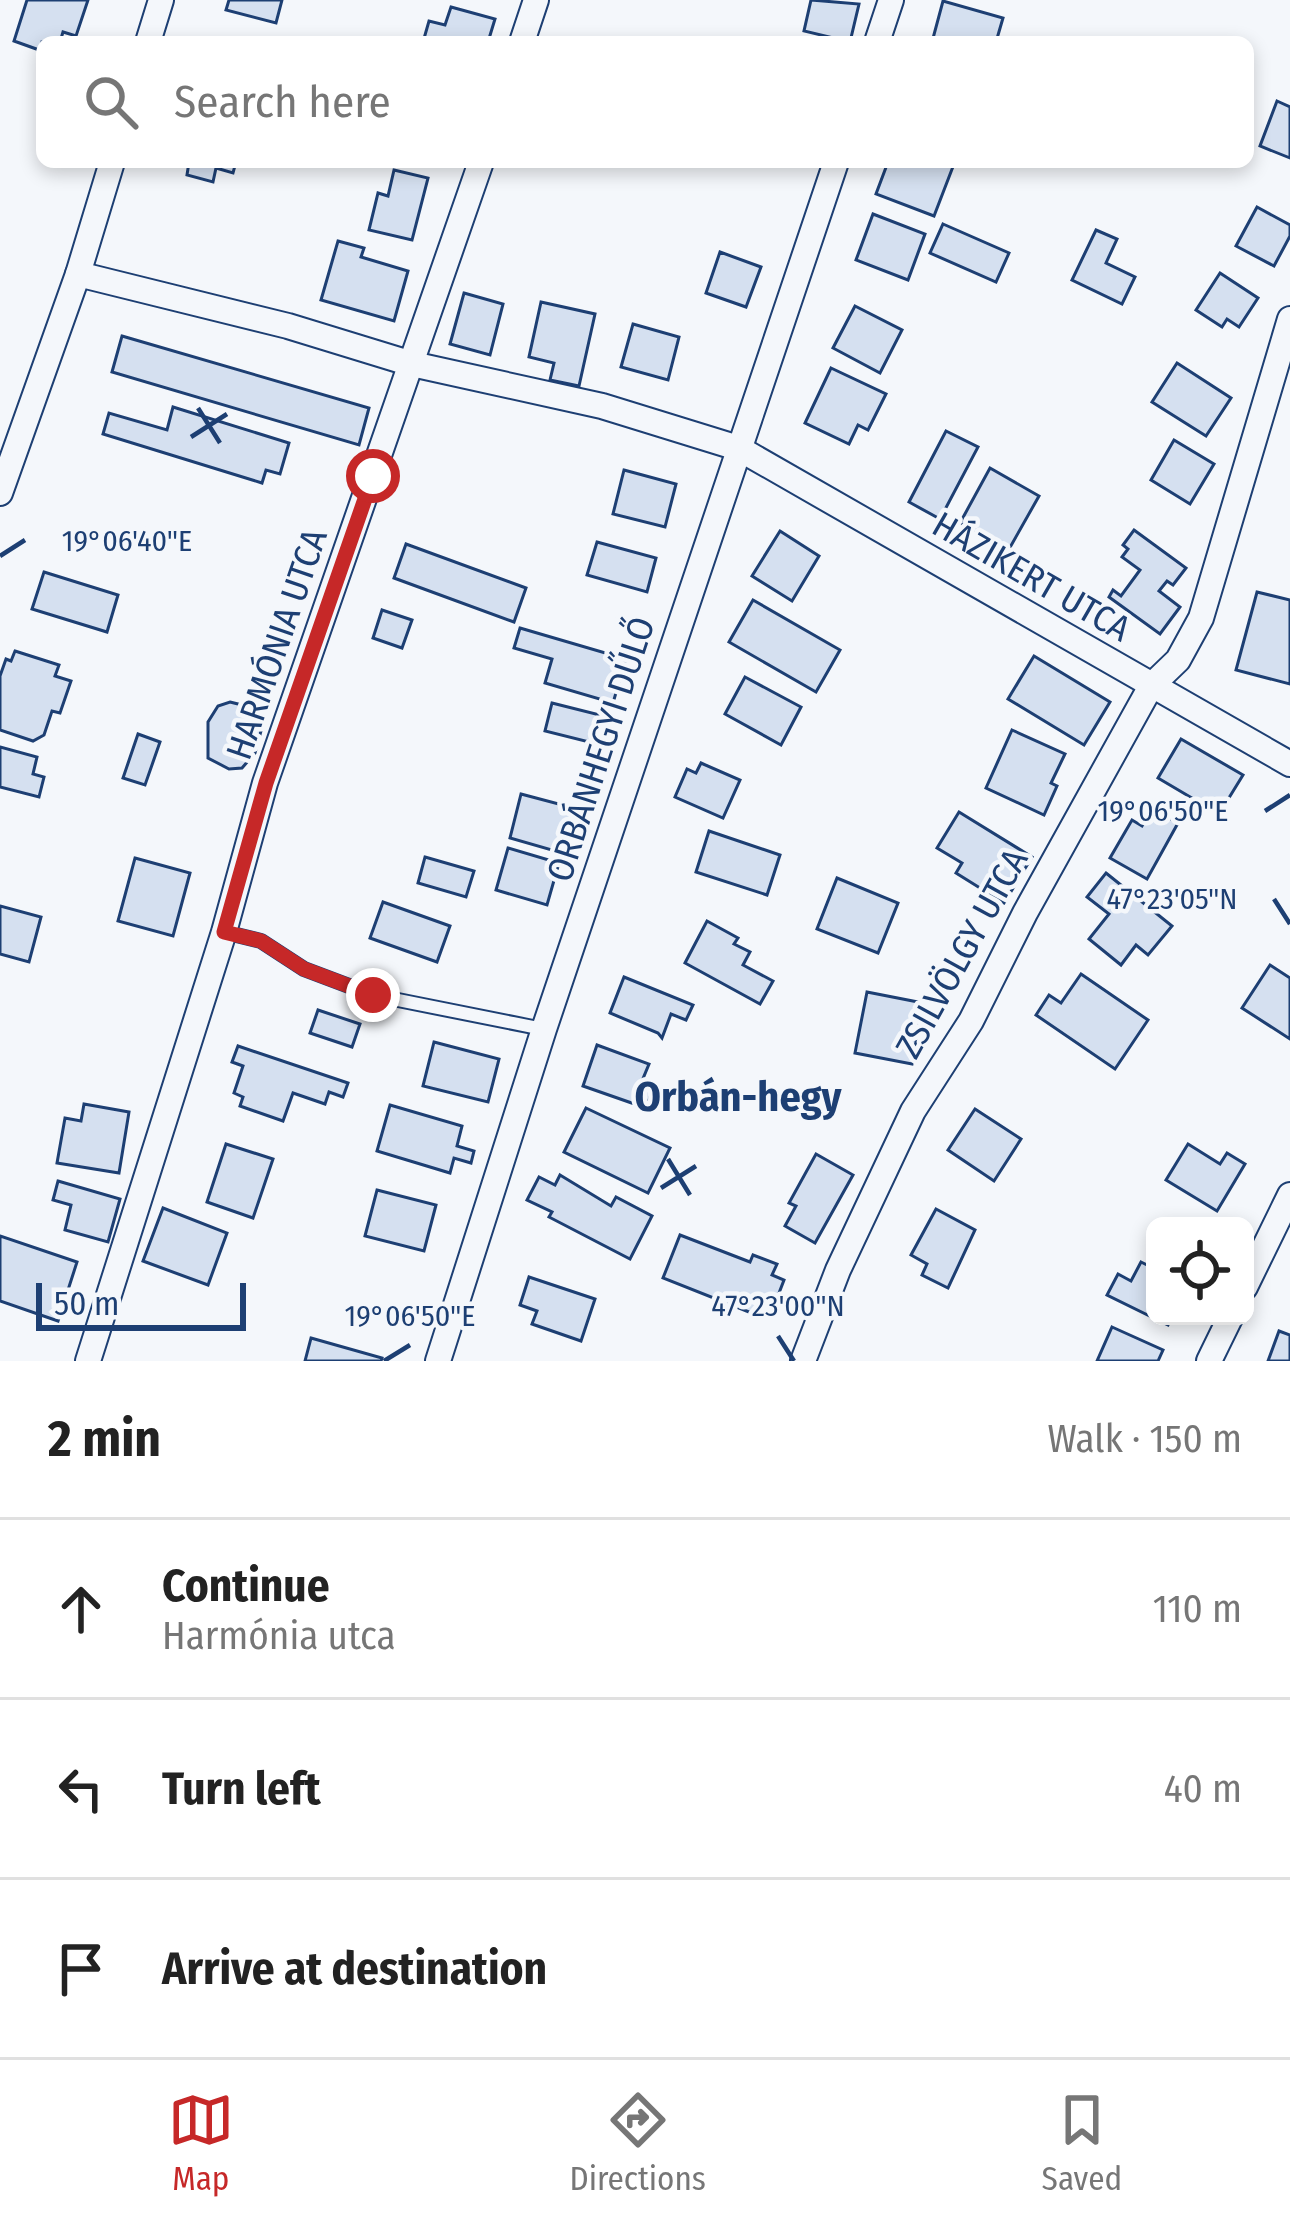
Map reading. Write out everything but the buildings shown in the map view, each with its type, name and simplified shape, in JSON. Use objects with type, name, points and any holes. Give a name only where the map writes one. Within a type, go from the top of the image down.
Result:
[{"type":"street","points":[[150,36],[161,0]]},
{"type":"street","points":[[524,36],[536,0]]},
{"type":"street","points":[[879,36],[891,0]]},
{"type":"street","points":[[0,493],[110,168]]},
{"type":"street","name":"HARMÓNIA UTCA","points":[[88,1361],[224,932],[266,783],[479,168]]},
{"type":"street","name":"ORBÁNHEGYI DŰLŐ","points":[[439,1361],[544,1029],[834,168]]},
{"type":"street","name":"HÁZIKERT UTCA","points":[[78,274],[288,326],[412,364],[602,406],[738,448],[1290,764]]},
{"type":"street","name":"ZSILVÖLGY UTCA","points":[[803,1361],[838,1270],[914,1111],[971,1021],[1151,686],[1178,660],[1201,618],[1290,319]]},
{"type":"street","points":[[1254,1269],[1290,1196]]},
{"type":"street","points":[[1209,1361],[1227,1325]]},
{"type":"lane","points":[[224,932],[261,941],[304,969],[373,995],[544,1029]]},
{"type":"district","name":"Orbán-hegy","points":[[738,1096]]},
{"type":"route","points":[[373,476],[266,783],[224,932],[261,941],[304,969],[373,995]]}]
